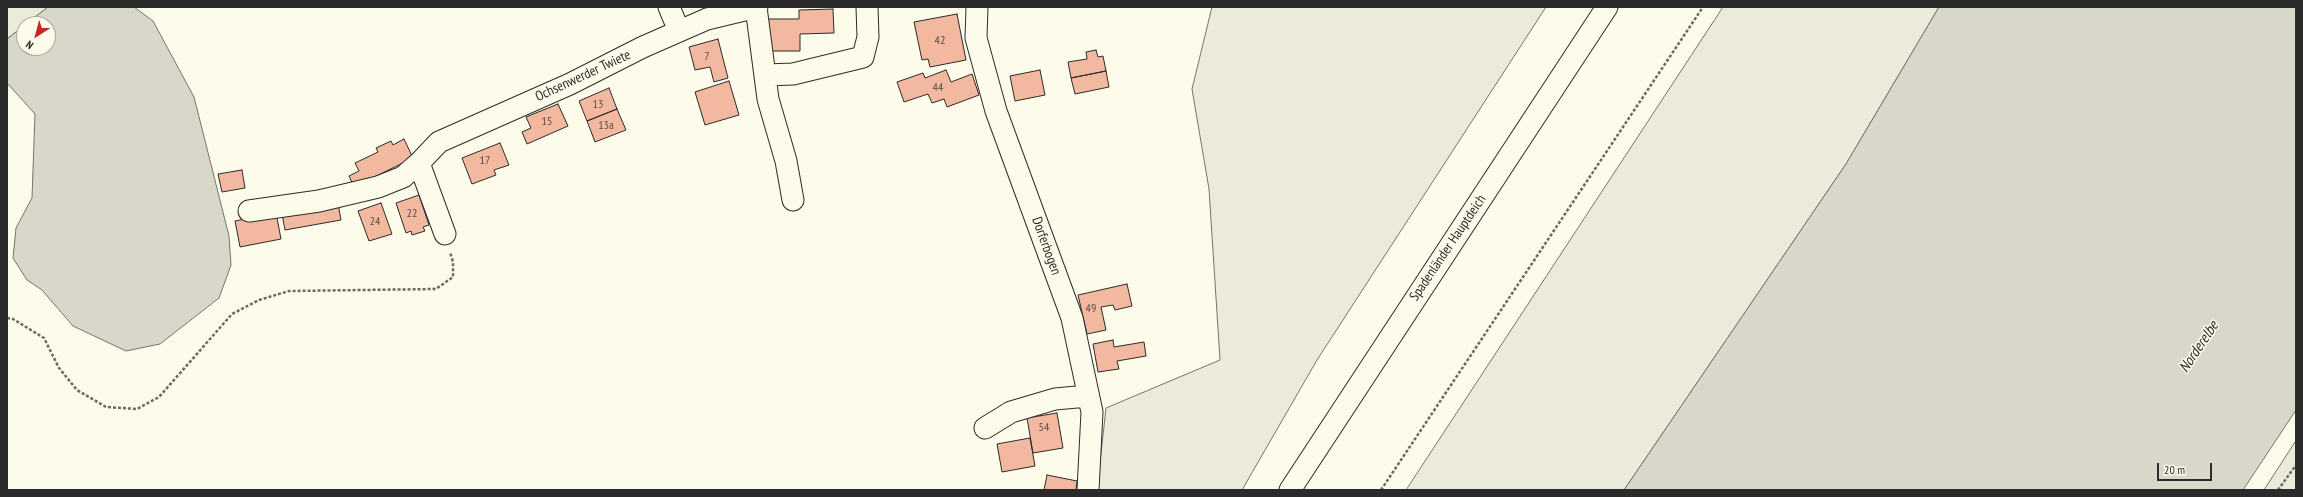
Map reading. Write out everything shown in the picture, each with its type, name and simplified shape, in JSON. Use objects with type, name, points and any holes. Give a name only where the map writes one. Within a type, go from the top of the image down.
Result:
[{"type":"street","points":[[669,7],[679,31]]},
{"type":"street","points":[[757,7],[768,99],[789,177],[793,200]]},
{"type":"street","name":"Ochsenwerder Twiete","points":[[250,211],[319,201],[378,187],[403,177],[439,142],[570,84],[707,19],[757,7]]},
{"type":"street","points":[[766,75],[793,74],[863,57],[868,37],[867,7]]},
{"type":"street","name":"Dorferbogen","points":[[977,7],[976,38],[996,111],[1072,318],[1092,412],[1088,490]]},
{"type":"street","name":"Spadenländer Hauptdeich","points":[[1290,490],[1607,7]]},
{"type":"street","points":[[419,163],[445,234]]},
{"type":"street","points":[[985,428],[1019,410],[1055,399],[1088,396]]},
{"type":"path","points":[[1381,490],[1703,7]]},
{"type":"path","points":[[7,318],[13,319],[44,338],[59,368],[77,390],[106,407],[137,409],[158,397],[232,314],[259,300],[289,291],[436,289],[453,277],[453,262],[445,234]]},
{"type":"path","points":[[2278,490],[2296,465]]},
{"type":"shaded area","points":[[7,7],[48,7],[36,16],[16,16],[16,32],[7,39]]},
{"type":"shaded area","points":[[1212,7],[1546,7],[1317,360],[1242,490],[1097,490],[1106,408],[1220,360],[1209,189],[1192,89]]},
{"type":"shaded area","points":[[1723,7],[1939,7],[1846,164],[1624,490],[1406,490]]},
{"type":"shaded area","points":[[2296,441],[2296,490],[2264,490],[2295,442]]},
{"type":"water","points":[[48,7],[134,7],[153,21],[194,97],[229,236],[231,265],[219,298],[160,344],[126,351],[73,326],[42,290],[27,280],[13,258],[16,228],[32,198],[35,114],[7,83],[7,39],[16,32],[16,56],[56,56],[56,16],[36,16]]},
{"type":"water","name":"Norderelbe","points":[[1939,7],[2296,7],[2296,410],[2243,490],[1624,490],[1846,164]]},
{"type":"building","points":[[833,9],[834,33],[800,34],[800,51],[769,51],[768,19],[799,19],[799,10]]},
{"type":"building","points":[[957,14],[966,60],[930,67],[928,59],[922,60],[914,22]]},
{"type":"building","points":[[718,39],[728,78],[714,82],[710,67],[695,70],[689,47]]},
{"type":"building","points":[[1096,50],[1098,57],[1103,56],[1106,71],[1071,78],[1068,62],[1087,59],[1086,52]]},
{"type":"building","points":[[946,70],[951,82],[972,74],[979,95],[947,107],[944,99],[932,103],[928,94],[904,102],[897,82],[923,73],[925,78]]},
{"type":"building","points":[[1040,70],[1045,95],[1015,101],[1010,76]]},
{"type":"building","points":[[1106,71],[1109,87],[1075,94],[1071,78]]},
{"type":"building","points":[[729,81],[739,115],[705,125],[695,92]]},
{"type":"building","points":[[609,88],[617,109],[587,121],[579,101]]},
{"type":"building","points":[[558,104],[568,126],[527,144],[522,132],[531,128],[526,117]]},
{"type":"building","points":[[617,109],[626,130],[595,142],[587,121]]},
{"type":"building","points":[[404,139],[413,158],[354,187],[349,176],[359,171],[355,163],[378,152],[376,148],[391,141],[393,145]]},
{"type":"building","points":[[500,143],[509,165],[494,170],[496,175],[472,184],[462,158]]},
{"type":"building","points":[[242,170],[245,188],[222,192],[218,174]]},
{"type":"building","points":[[419,195],[429,225],[423,227],[425,231],[412,235],[411,231],[406,233],[396,203]]},
{"type":"building","points":[[338,203],[341,220],[285,230],[282,214]]},
{"type":"building","points":[[381,203],[392,234],[369,241],[358,211]]},
{"type":"building","points":[[276,213],[281,239],[240,247],[235,221]]},
{"type":"building","points":[[1127,284],[1132,306],[1115,310],[1113,305],[1101,307],[1106,330],[1087,334],[1078,295]]},
{"type":"building","points":[[1113,340],[1114,347],[1144,342],[1146,356],[1117,361],[1119,369],[1098,372],[1093,344]]},
{"type":"building","points":[[1057,413],[1063,448],[1033,453],[1027,418]]},
{"type":"building","points":[[1030,438],[1035,466],[1002,472],[997,444]]},
{"type":"building","points":[[1047,475],[1077,481],[1076,490],[1044,490]]}]
